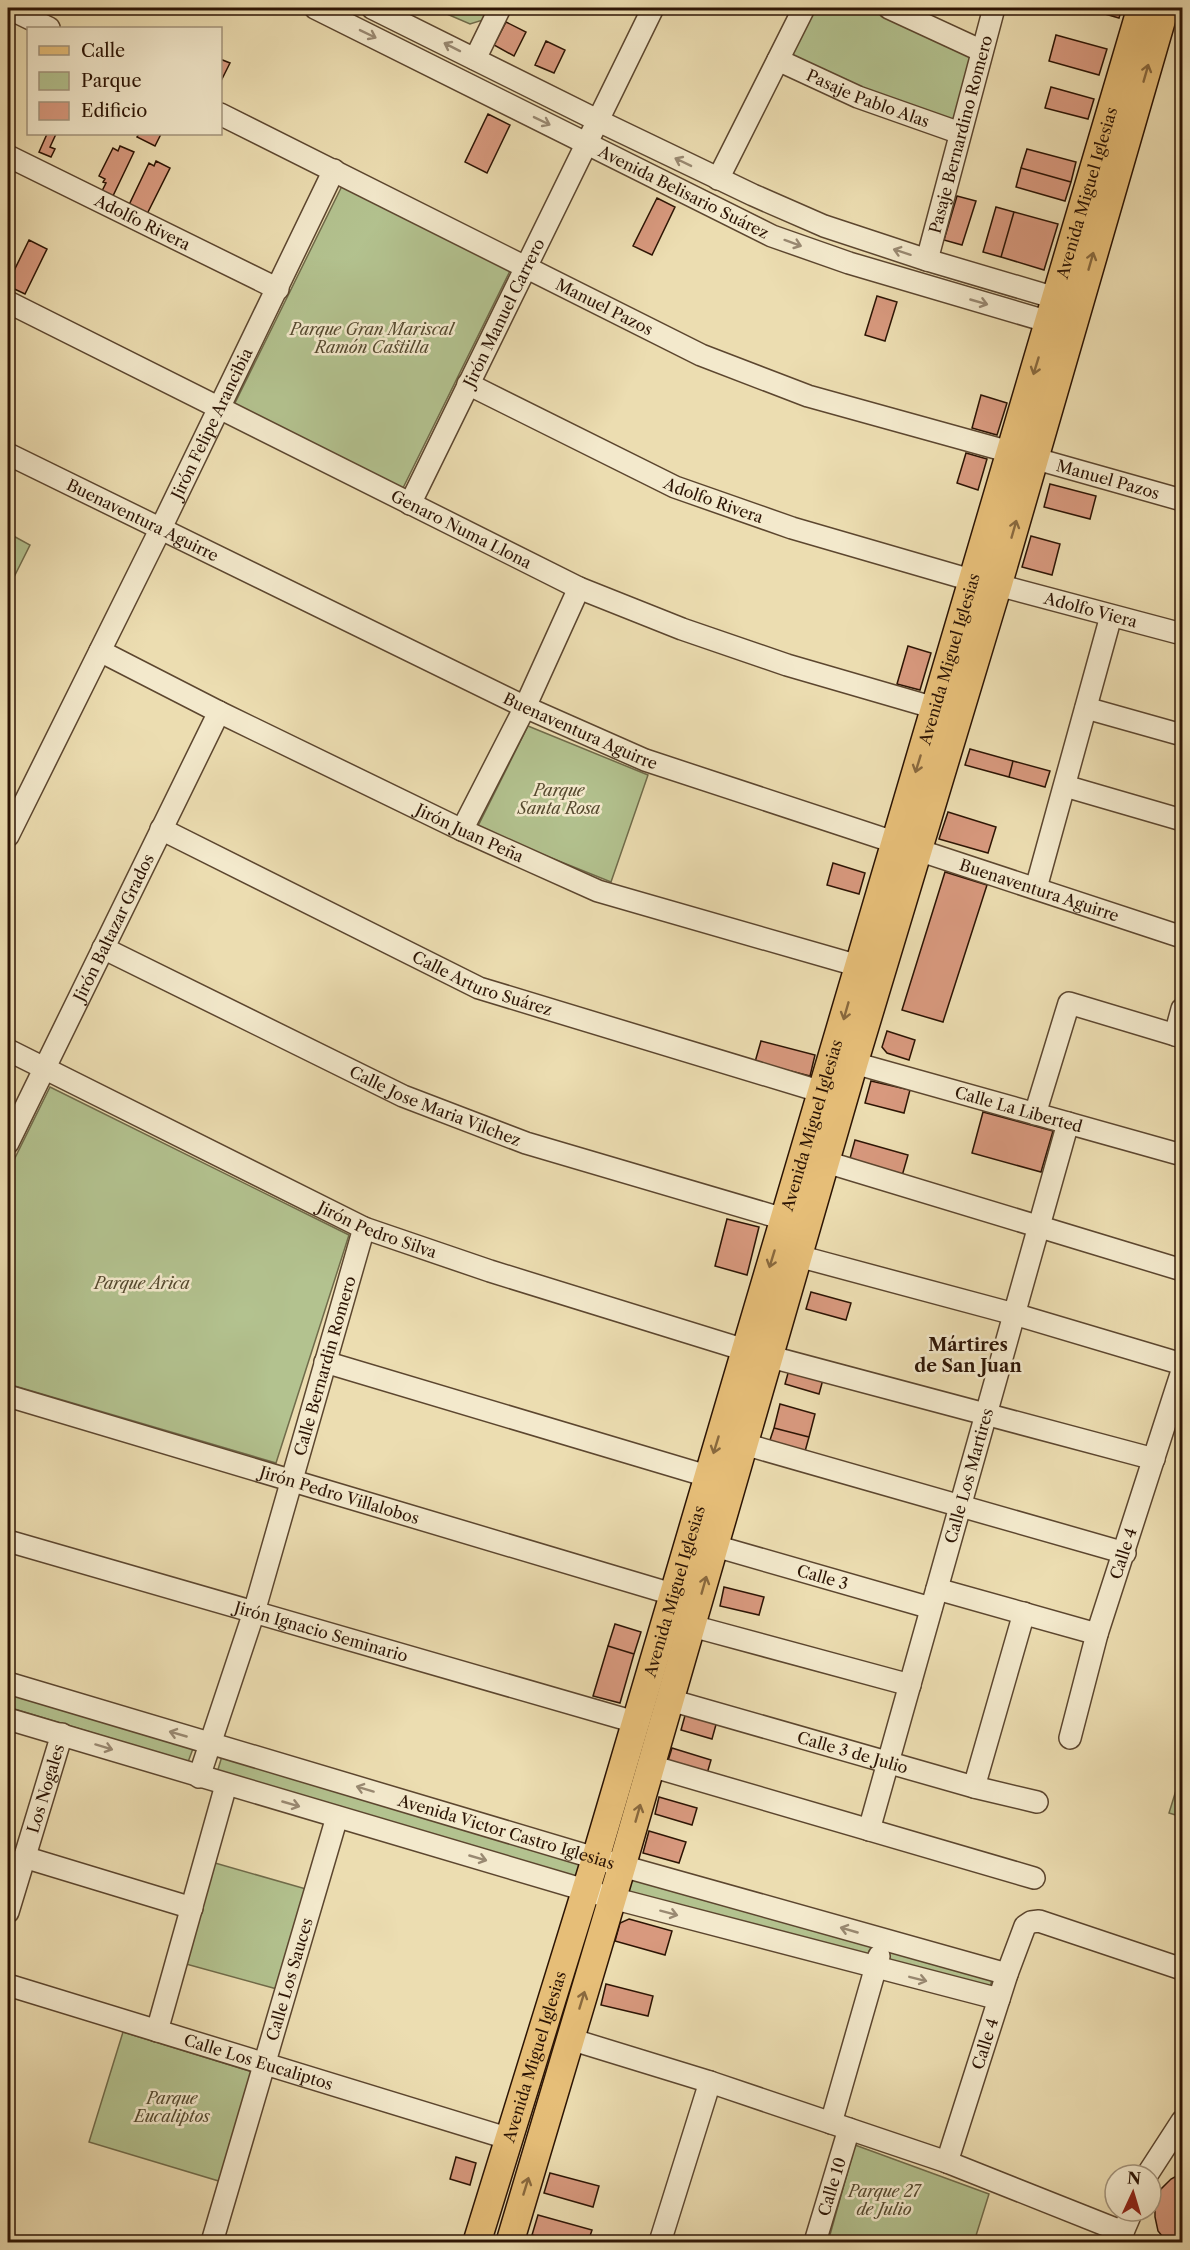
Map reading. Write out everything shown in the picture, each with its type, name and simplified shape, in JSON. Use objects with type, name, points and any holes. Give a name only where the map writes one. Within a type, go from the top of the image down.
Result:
[{"type":"main road","name":"Avenida Miguel Iglesias","points":[[1064,313],[1141,8]]},
{"type":"main road","name":"Avenida Miguel Iglesias","points":[[477,2242],[596,1857],[707,1476],[798,1256],[826,1162],[854,1063],[906,847],[935,708],[971,580],[1022,455],[1064,313],[1165,8]]},
{"type":"main road","name":"Avenida Miguel Iglesias","points":[[510,2242],[744,1444],[757,1353],[784,1219],[860,966],[906,847],[998,585],[1022,455]]},
{"type":"street","points":[[8,8],[47,27]]},
{"type":"street","name":"Avenida Belisario Suárez","points":[[315,8],[772,236],[849,263],[1064,313]]},
{"type":"street","name":"Avenida Belisario Suárez","points":[[372,8],[597,120],[824,226],[927,260],[1064,313]]},
{"type":"street","points":[[475,59],[500,8]]},
{"type":"street","name":"Jirón Manuel Carrero","points":[[410,504],[653,8]]},
{"type":"street","points":[[718,178],[804,8]]},
{"type":"street","points":[[889,8],[982,51]]},
{"type":"street","name":"Pasaje Bernardino Romero","points":[[927,260],[994,8]]},
{"type":"street","name":"Pasaje Pablo Alas","points":[[778,60],[858,97],[960,133]]},
{"type":"street","name":"Manuel Pazos","points":[[222,115],[701,355],[808,396],[1182,500]]},
{"type":"street","name":"Adolfo Rivera","points":[[8,156],[278,289]]},
{"type":"street","name":"Jirón Felipe Arancibia","points":[[8,836],[220,408],[334,170]]},
{"type":"street","name":"Genaro Numa Llona","points":[[8,302],[579,588],[682,629],[777,662],[935,708]]},
{"type":"street","name":"Adolfo Rivera","points":[[468,384],[675,487],[792,528],[971,580]]},
{"type":"street","name":"Buenaventura Aguirre","points":[[8,454],[525,707],[650,762],[1182,937]]},
{"type":"street","name":"Adolfo Viera","points":[[998,585],[1182,634]]},
{"type":"street","points":[[462,830],[525,707],[579,588]]},
{"type":"street","points":[[1036,888],[1111,616]]},
{"type":"street","name":"Jirón Juan Peña","points":[[100,651],[219,712],[462,830],[598,891],[860,966]]},
{"type":"street","points":[[1086,708],[1182,735]]},
{"type":"street","name":"Jirón Baltazar Grados","points":[[8,1143],[219,712]]},
{"type":"street","points":[[1065,786],[1182,820]]},
{"type":"street","name":"Calle Arturo Suárez","points":[[161,829],[479,988],[822,1092]]},
{"type":"street","name":"Calle Jose Maria Vilchez","points":[[103,948],[403,1096],[526,1143],[784,1219]]},
{"type":"street","points":[[1035,1114],[1069,1003],[1179,1036],[1182,1009]]},
{"type":"street","name":"Jirón Pedro Silva","points":[[8,1050],[363,1228],[490,1271],[757,1353],[1154,1459]]},
{"type":"street","name":"Calle La Liberted","points":[[854,1063],[1182,1155]]},
{"type":"street","name":"Calle Los Martires","points":[[869,1830],[1068,1123]]},
{"type":"street","points":[[826,1162],[1182,1270]]},
{"type":"street","name":"Calle Bernardin Romero","points":[[199,1777],[254,1612],[363,1228]]},
{"type":"street","points":[[798,1256],[1014,1314],[1182,1364]]},
{"type":"street","points":[[325,1362],[707,1476]]},
{"type":"street","name":"Calle 4","points":[[1070,1738],[1097,1634],[1182,1371]]},
{"type":"street","name":"Jirón Pedro Villalobos","points":[[8,1396],[672,1594]]},
{"type":"street","points":[[744,1444],[1125,1553]]},
{"type":"street","name":"Jirón Ignacio Seminario","points":[[8,1541],[635,1722]]},
{"type":"street","name":"Calle 3","points":[[715,1546],[934,1598],[1024,1613],[1097,1634]]},
{"type":"street","points":[[974,1786],[1024,1613]]},
{"type":"street","points":[[692,1626],[910,1685]]},
{"type":"street","name":"Avenida Victor Castro Iglesias","points":[[8,1683],[622,1866],[1007,1974]]},
{"type":"street","name":"Calle 3 de Julio","points":[[670,1700],[1036,1802]]},
{"type":"street","name":"Avenida Victor Castro Iglesias","points":[[8,1719],[612,1898],[999,1999]]},
{"type":"street","name":"Los Nogales","points":[[8,1912],[62,1734]]},
{"type":"street","points":[[651,1766],[1034,1878]]},
{"type":"street","points":[[157,2031],[226,1785]]},
{"type":"street","name":"Calle Los Sauces","points":[[212,2242],[337,1817]]},
{"type":"street","points":[[24,1857],[192,1908]]},
{"type":"street","name":"Calle 4","points":[[947,2162],[1007,1974],[1025,1926],[1039,1921],[1182,1969]]},
{"type":"street","name":"Calle 10","points":[[815,2242],[884,1939]]},
{"type":"street","name":"Calle Los Eucaliptos","points":[[8,1985],[510,2139]]},
{"type":"street","points":[[570,2039],[710,2082],[947,2162],[1123,2237]]},
{"type":"street","points":[[660,2242],[710,2082]]},
{"type":"street","points":[[1155,2163],[1182,2121]]},
{"type":"green space","points":[[433,8],[489,8],[483,20],[470,24]]},
{"type":"green space","points":[[809,8],[882,8],[975,50],[954,123],[858,91],[784,56]]},
{"type":"green space","name":"Parque Gran Mariscal Ramón Castilla","points":[[342,186],[511,269],[402,490],[233,407]]},
{"type":"green space","points":[[8,533],[30,545],[8,589]]},
{"type":"green space","name":"Parque Santa Rosa","points":[[528,726],[648,775],[611,882],[477,828]]},
{"type":"green space","name":"Parque Arica","points":[[50,1087],[349,1235],[276,1463],[8,1384],[8,1172]]},
{"type":"green space","points":[[8,1691],[194,1746],[188,1762],[8,1707]]},
{"type":"green space","points":[[222,1756],[581,1861],[575,1878],[217,1773]]},
{"type":"green space","points":[[1182,1771],[1182,1817],[1169,1813]]},
{"type":"green space","points":[[215,1863],[306,1889],[277,1989],[186,1964]]},
{"type":"green space","points":[[626,1875],[993,1976],[989,1991],[622,1890]]},
{"type":"green space","name":"Parque Eucaliptos","points":[[123,2032],[256,2073],[222,2182],[89,2142]]},
{"type":"green space","name":"Parque 27 de Julio","points":[[855,2145],[989,2194],[974,2242],[828,2242]]},
{"type":"building","points":[[1100,8],[1122,8],[1119,18],[1098,12]]},
{"type":"building","points":[[506,22],[526,32],[514,56],[494,45]]},
{"type":"building","points":[[1056,35],[1107,49],[1099,75],[1049,61]]},
{"type":"building","points":[[546,41],[565,50],[554,73],[535,65]]},
{"type":"building","points":[[222,60],[230,63],[222,79]]},
{"type":"building","points":[[1051,87],[1094,99],[1088,119],[1045,108]]},
{"type":"building","points":[[488,114],[510,125],[487,173],[465,162]]},
{"type":"building","points":[[47,135],[56,135],[50,147],[55,149],[51,157],[39,152]]},
{"type":"building","points":[[138,135],[160,135],[155,146],[137,137]]},
{"type":"building","points":[[120,146],[134,152],[111,200],[100,195],[106,183],[103,182],[105,179],[99,176],[113,148],[118,151]]},
{"type":"building","points":[[1027,149],[1076,162],[1071,182],[1021,168]]},
{"type":"building","points":[[156,161],[170,168],[146,216],[128,207],[149,163],[154,166]]},
{"type":"building","points":[[1021,168],[1071,182],[1065,201],[1016,187]]},
{"type":"building","points":[[957,196],[976,201],[962,245],[944,240]]},
{"type":"building","points":[[657,198],[675,207],[652,255],[633,246]]},
{"type":"building","points":[[996,207],[1014,212],[1001,257],[983,252]]},
{"type":"building","points":[[1014,212],[1058,224],[1044,270],[1001,257]]},
{"type":"building","points":[[29,240],[47,249],[25,294],[8,286],[8,283]]},
{"type":"building","points":[[877,296],[897,302],[885,341],[865,335]]},
{"type":"building","points":[[981,395],[1007,403],[997,435],[972,428]]},
{"type":"building","points":[[966,453],[987,459],[978,490],[957,483]]},
{"type":"building","points":[[1050,484],[1096,496],[1090,519],[1044,507]]},
{"type":"building","points":[[1031,536],[1060,544],[1052,575],[1022,567]]},
{"type":"building","points":[[908,646],[931,653],[920,690],[897,684]]},
{"type":"building","points":[[970,749],[1013,761],[1009,777],[965,765]]},
{"type":"building","points":[[1013,761],[1050,771],[1045,787],[1009,777]]},
{"type":"building","points":[[948,812],[996,827],[988,853],[939,839]]},
{"type":"building","points":[[833,863],[865,873],[859,894],[827,885]]},
{"type":"building","points":[[945,872],[987,885],[943,1022],[902,1010]]},
{"type":"building","points":[[887,1031],[915,1040],[909,1060],[887,1053],[882,1047]]},
{"type":"building","points":[[761,1041],[815,1055],[810,1076],[755,1062]]},
{"type":"building","points":[[871,1081],[910,1090],[904,1113],[865,1103]]},
{"type":"building","points":[[983,1112],[1053,1131],[1041,1172],[972,1153]]},
{"type":"building","points":[[855,1140],[908,1155],[902,1176],[849,1162]]},
{"type":"building","points":[[727,1219],[759,1227],[747,1275],[715,1266]]},
{"type":"building","points":[[811,1292],[851,1303],[846,1320],[806,1309]]},
{"type":"building","points":[[790,1366],[824,1376],[819,1394],[785,1384]]},
{"type":"building","points":[[780,1404],[815,1414],[809,1437],[774,1428]]},
{"type":"building","points":[[774,1428],[809,1437],[804,1455],[768,1446]]},
{"type":"building","points":[[724,1587],[764,1597],[759,1615],[720,1606]]},
{"type":"building","points":[[615,1624],[641,1632],[634,1654],[608,1646]]},
{"type":"building","points":[[608,1646],[634,1654],[620,1703],[593,1696]]},
{"type":"building","points":[[686,1712],[717,1721],[712,1739],[681,1730]]},
{"type":"building","points":[[672,1748],[711,1760],[706,1777],[667,1764]]},
{"type":"building","points":[[659,1797],[697,1808],[692,1825],[655,1814]]},
{"type":"building","points":[[649,1831],[686,1842],[679,1863],[643,1853]]},
{"type":"building","points":[[629,1919],[672,1931],[665,1955],[615,1941],[620,1923]]},
{"type":"building","points":[[606,1984],[653,1996],[648,2016],[601,2005]]},
{"type":"building","points":[[456,2157],[476,2163],[470,2185],[450,2179]]},
{"type":"building","points":[[550,2173],[599,2186],[593,2207],[544,2193]]},
{"type":"building","points":[[1182,2173],[1182,2242],[1167,2242],[1158,2231],[1156,2223],[1163,2223],[1163,2187]]},
{"type":"building","points":[[538,2215],[592,2230],[588,2242],[558,2242],[532,2235]]},
{"type":"building","points":[[532,2235],[558,2242],[530,2242]]},
{"type":"district","name":"Mártires de San Juan","points":[[968,1355]]}]
